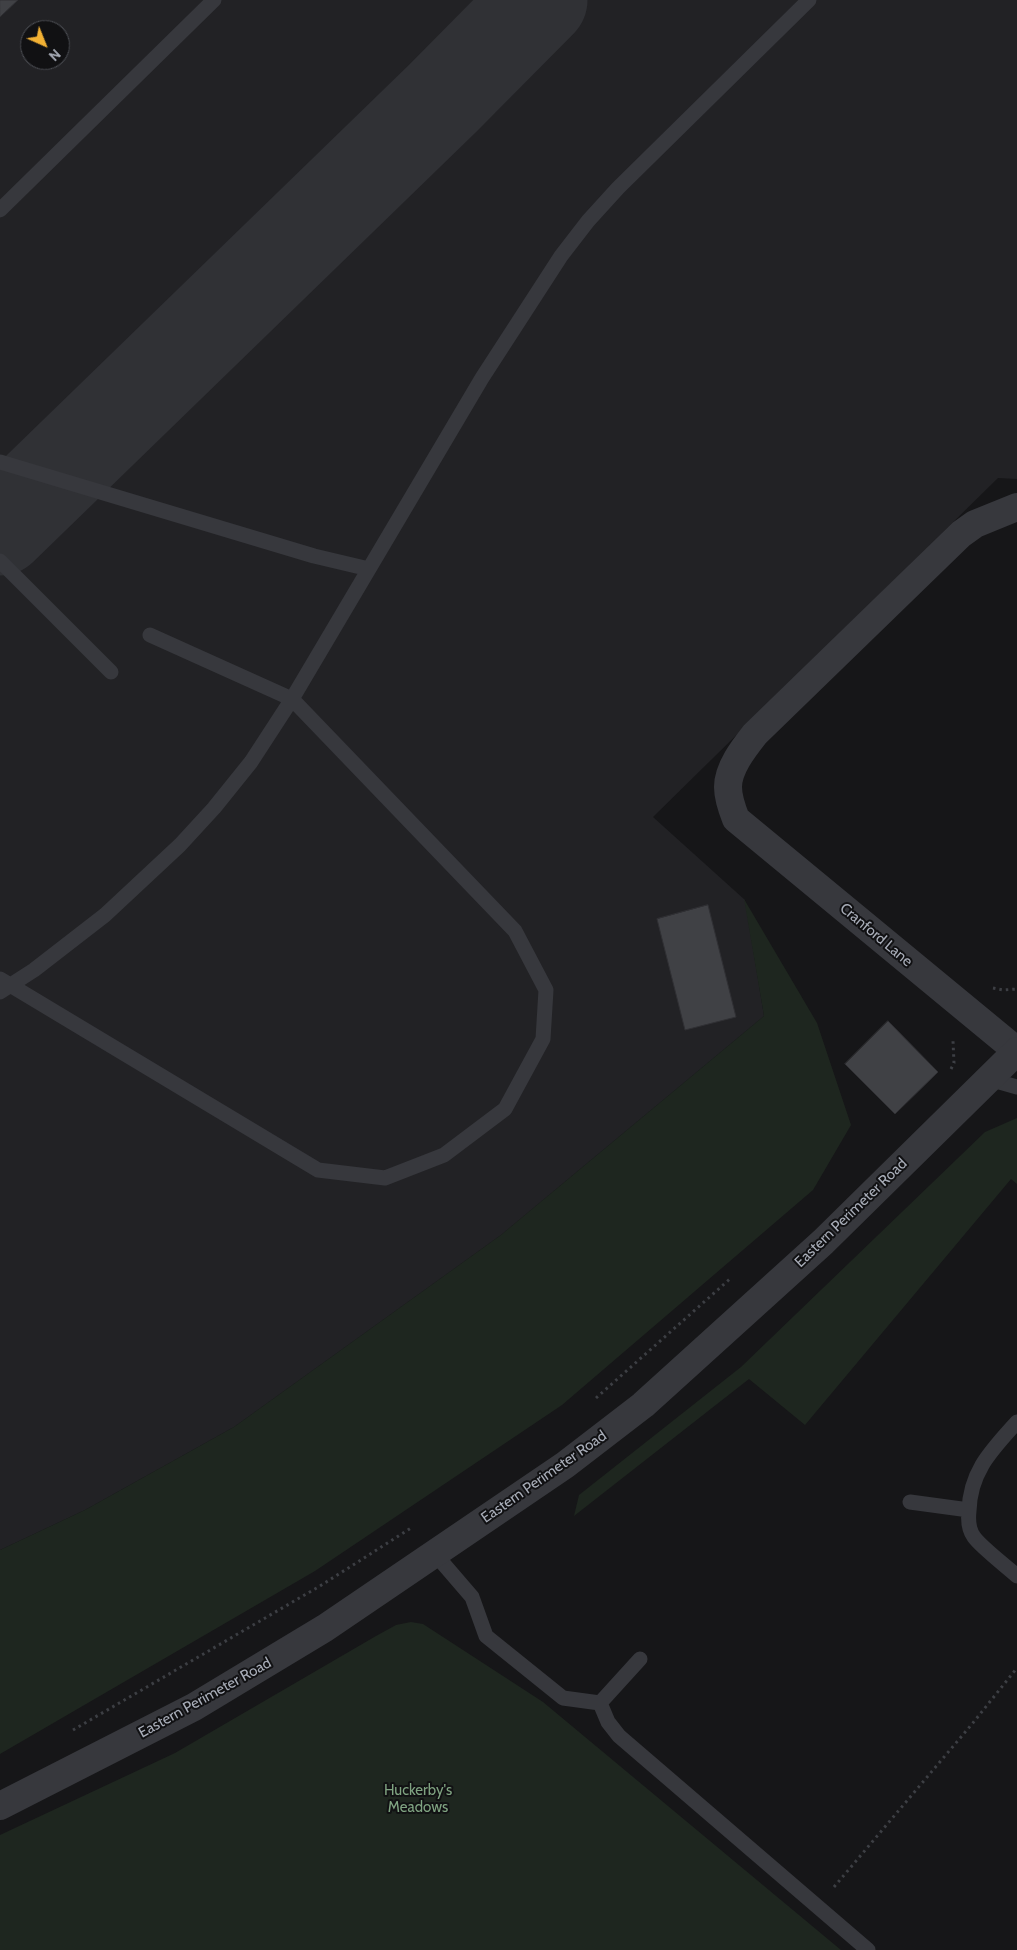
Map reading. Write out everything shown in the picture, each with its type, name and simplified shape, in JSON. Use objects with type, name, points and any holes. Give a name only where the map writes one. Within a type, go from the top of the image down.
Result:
[{"type":"street","name":"Cranford Lane","points":[[1017,507],[975,524],[961,534],[755,734],[744,747],[737,760],[728,787],[730,803],[736,819],[1017,1051]]},
{"type":"street","name":"Eastern Perimeter Road","points":[[0,1806],[194,1707],[326,1628],[564,1465],[643,1405],[823,1242],[1017,1051]]},
{"type":"lane","points":[[0,210],[214,0]]},
{"type":"lane","points":[[4,986],[34,970],[105,915],[180,845],[252,762],[292,699],[482,378],[533,297],[588,221],[618,188],[809,0]]},
{"type":"lane","points":[[0,462],[314,556],[369,569]]},
{"type":"lane","points":[[0,561],[111,672]]},
{"type":"lane","points":[[4,986],[318,1170],[385,1178],[444,1155],[505,1109],[543,1039],[546,990],[516,931],[292,699],[150,635]]},
{"type":"lane","points":[[989,1079],[1017,1088]]},
{"type":"lane","points":[[1017,1422],[992,1450],[978,1473],[971,1489],[969,1510],[969,1526],[974,1538],[1017,1576]]},
{"type":"lane","points":[[910,1502],[942,1508],[969,1510]]},
{"type":"lane","points":[[434,1554],[472,1597],[486,1636],[563,1698],[600,1703]]},
{"type":"lane","points":[[600,1703],[640,1659]]},
{"type":"lane","points":[[600,1703],[608,1722],[619,1736],[868,1950]]},
{"type":"path","points":[[948,1076],[954,1063],[953,1043],[950,1032],[942,1021],[979,985],[1003,990],[1017,989]]},
{"type":"path","points":[[591,1402],[733,1277]]},
{"type":"path","points":[[69,1732],[320,1586],[412,1527]]},
{"type":"path","points":[[817,1907],[1017,1668]]},
{"type":"shaded area","points":[[18,0],[1017,0],[1017,479],[998,478],[653,817],[745,900],[764,1016],[501,1235],[234,1427],[85,1510],[0,1550],[0,17]]},
{"type":"green space","points":[[744,899],[817,1023],[851,1125],[813,1190],[562,1405],[315,1571],[0,1754],[0,1550],[85,1510],[234,1427],[501,1235],[764,1016]]},
{"type":"green space","points":[[1017,1118],[1017,1184],[1011,1179],[805,1425],[749,1379],[574,1516],[579,1495],[741,1367],[985,1132]]},
{"type":"green space","name":"Huckerby's Meadows","points":[[411,1622],[423,1624],[543,1702],[841,1950],[0,1950],[0,1835],[175,1753],[376,1636],[396,1625]]},
{"type":"building","points":[[0,0],[18,0],[0,17]]},
{"type":"building","points":[[708,905],[736,1017],[685,1030],[657,919]]},
{"type":"building","points":[[888,1021],[938,1072],[895,1114],[845,1064]]},
{"type":"taxiway","points":[[0,528],[443,98],[540,0]]}]
